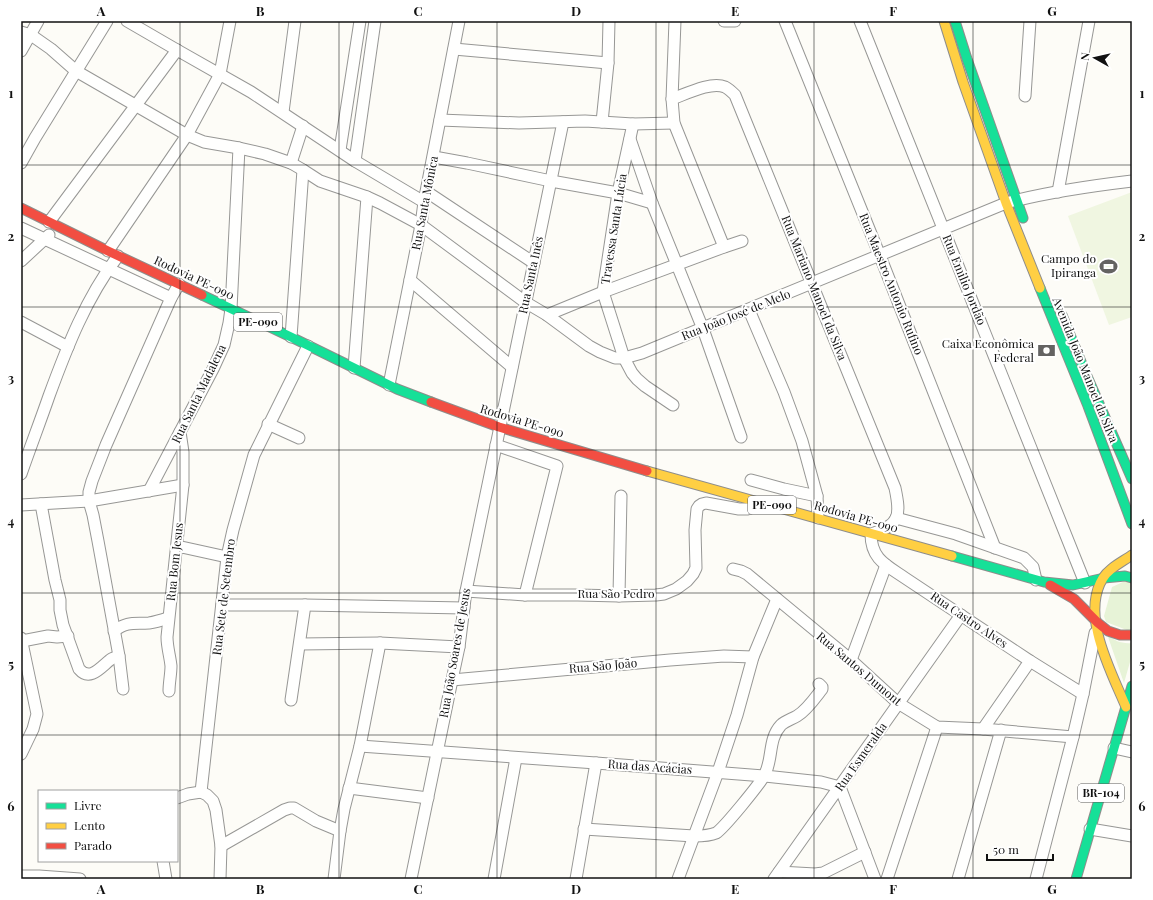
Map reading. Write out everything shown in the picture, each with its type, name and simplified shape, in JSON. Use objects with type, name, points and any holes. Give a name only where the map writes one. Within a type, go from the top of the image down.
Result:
[{"type":"main road","name":"Avenida João Manoel da Silva","points":[[944,21],[963,82],[1030,247],[1131,521]]},
{"type":"main road","name":"Avenida João Manoel da Silva","points":[[955,21],[1011,201],[1026,227]]},
{"type":"main road","name":"Rodovia PE-090","points":[[21,208],[113,254],[292,337],[389,385],[464,415],[499,427],[612,461],[1040,581],[1073,585],[1104,578],[1125,576],[1132,578]]},
{"type":"main road","name":"Avenida João Manoel da Silva","points":[[1030,247],[1039,262]]},
{"type":"main road","name":"Avenida João Manoel da Silva","points":[[1058,305],[1132,479]]},
{"type":"main road","points":[[1126,707],[1104,653],[1096,623],[1095,598],[1104,578],[1132,555]]},
{"type":"main road","name":"Rodovia PE-090","points":[[1040,581],[1062,591],[1071,597],[1080,604],[1096,623],[1119,635],[1132,635]]},
{"type":"main road","name":"BR-104","points":[[1076,879],[1132,686]]},
{"type":"street","points":[[21,51],[26,33],[38,21]]},
{"type":"street","points":[[21,163],[107,21]]},
{"type":"street","points":[[127,21],[251,92],[356,161],[426,197],[534,263]]},
{"type":"street","points":[[21,474],[68,347],[84,311],[108,268],[113,254],[188,135],[220,74],[230,21]]},
{"type":"street","points":[[283,112],[296,21]]},
{"type":"street","points":[[340,150],[360,21]]},
{"type":"street","points":[[356,161],[375,21]]},
{"type":"street","name":"Rua Santa Mônica","points":[[389,385],[421,225],[459,21]]},
{"type":"street","points":[[602,122],[608,63],[609,21]]},
{"type":"street","points":[[675,21],[672,99],[674,123],[724,247]]},
{"type":"street","points":[[724,21],[734,21]]},
{"type":"street","name":"Rua Maestro Antonio Rufino","points":[[785,21],[880,256],[995,548]]},
{"type":"street","name":"Rua Emilio Jordão","points":[[860,21],[1085,583]]},
{"type":"street","points":[[1025,96],[1030,21]]},
{"type":"street","points":[[1058,192],[1090,21]]},
{"type":"street","points":[[26,33],[52,48],[76,71],[198,140],[265,154],[291,163],[320,182],[367,197],[421,225],[525,302],[547,315],[589,346],[615,358],[624,358]]},
{"type":"street","points":[[454,49],[608,63]]},
{"type":"street","points":[[21,261],[45,239],[136,105],[177,50]]},
{"type":"street","name":"Rua Mariano Manoel da Silva","points":[[672,99],[708,86],[727,87],[735,95],[895,488],[898,502],[896,518]]},
{"type":"street","points":[[440,120],[519,123],[674,123]]},
{"type":"street","name":"Rua Santa Inês","points":[[499,427],[563,122]]},
{"type":"street","name":"Travessa Santa Lúcia","points":[[633,124],[618,193],[603,292],[624,358],[632,373],[645,386],[673,405]]},
{"type":"street","points":[[291,163],[303,126]]},
{"type":"street","points":[[630,139],[652,203],[702,329],[741,437]]},
{"type":"street","name":"Rua Santa Madalena","points":[[149,492],[213,369],[224,344],[230,323],[239,148]]},
{"type":"street","points":[[434,157],[618,193],[652,203]]},
{"type":"street","points":[[292,337],[303,170]]},
{"type":"street","name":"Rua João José de Melo","points":[[624,358],[642,353],[749,310],[1011,201],[1058,192],[1132,181]]},
{"type":"street","points":[[354,368],[367,197]]},
{"type":"street","points":[[21,228],[171,298]]},
{"type":"street","points":[[547,315],[603,292],[742,241]]},
{"type":"street","points":[[410,280],[512,367]]},
{"type":"street","points":[[123,689],[119,656],[93,515],[89,501],[89,492],[103,453],[171,298],[179,284]]},
{"type":"street","points":[[749,310],[784,392],[802,441],[817,496],[818,518]]},
{"type":"street","points":[[21,322],[68,347]]},
{"type":"street","name":"Rua Sete de Setembro","points":[[201,792],[227,557],[232,530],[249,468],[259,443],[308,346]]},
{"type":"street","points":[[268,424],[299,438]]},
{"type":"street","name":"Rua João Soares de Jesus","points":[[411,879],[459,646],[466,591],[499,427]]},
{"type":"street","name":"Rua Bom Jesus","points":[[169,692],[171,667],[166,637],[183,485],[183,452],[180,432]]},
{"type":"street","points":[[496,445],[557,466],[525,596]]},
{"type":"street","points":[[751,480],[817,496]]},
{"type":"street","points":[[21,505],[89,501],[183,485]]},
{"type":"street","points":[[619,596],[621,496]]},
{"type":"street","name":"Rua São Pedro","points":[[466,591],[525,596],[619,596],[664,594],[676,589],[688,581],[696,568],[695,530],[697,510],[702,504],[706,503],[747,509],[766,503]]},
{"type":"street","points":[[41,504],[59,591],[60,610],[63,625],[79,670],[82,673],[92,674],[110,660],[119,656]]},
{"type":"street","points":[[871,534],[890,526],[896,518],[956,534],[1024,558],[1033,567],[1040,581]]},
{"type":"street","name":"Rua Castro Alves","points":[[871,534],[873,549],[886,565],[1030,661],[1083,694]]},
{"type":"street","points":[[177,546],[227,557]]},
{"type":"street","points":[[851,660],[886,565]]},
{"type":"street","name":"Rua Santos Dumont","points":[[733,569],[747,574],[851,660],[898,703],[937,726],[1073,737]]},
{"type":"street","points":[[678,879],[718,772],[737,715],[753,656],[777,599]]},
{"type":"street","points":[[222,605],[306,604],[464,608]]},
{"type":"street","points":[[291,700],[306,604]]},
{"type":"street","name":"Rua Esmeralda","points":[[777,876],[961,615]]},
{"type":"street","points":[[114,631],[125,624],[152,623],[168,618]]},
{"type":"street","points":[[1036,879],[1073,737],[1083,694],[1096,623]]},
{"type":"street","points":[[21,754],[33,729],[37,714],[21,639],[48,636],[68,636]]},
{"type":"street","points":[[300,644],[459,646]]},
{"type":"street","points":[[334,879],[340,831],[360,746],[380,644]]},
{"type":"street","name":"Rua São João","points":[[452,680],[670,660],[724,656],[753,656]]},
{"type":"street","points":[[983,729],[1030,661]]},
{"type":"street","points":[[584,828],[694,836],[706,836],[717,832],[730,819],[765,776],[770,762],[770,750],[774,738],[782,725],[798,716],[822,689],[819,684]]},
{"type":"street","points":[[887,879],[937,726]]},
{"type":"street","points":[[958,879],[1001,730]]},
{"type":"street","name":"Rua das Acácias","points":[[360,746],[516,758],[596,762],[765,776],[821,782],[840,787]]},
{"type":"street","points":[[1114,748],[1132,752]]},
{"type":"street","points":[[494,879],[516,758]]},
{"type":"street","points":[[576,879],[596,762]]},
{"type":"street","points":[[840,787],[875,879]]},
{"type":"street","points":[[349,788],[428,798]]},
{"type":"street","points":[[178,798],[201,792],[213,801],[216,810],[221,846],[220,879]]},
{"type":"street","points":[[221,846],[290,808],[299,810],[316,821],[340,831]]},
{"type":"street","points":[[1090,829],[1132,836]]},
{"type":"street","points":[[777,876],[823,873],[865,852]]},
{"type":"street","points":[[163,862],[166,879]]},
{"type":"street","points":[[21,876],[77,878]]},
{"type":"green space","name":"Campo do Ipiranga","points":[[1132,192],[1132,317],[1109,325],[1068,216]]},
{"type":"green space","points":[[1123,582],[1132,582],[1132,632],[1106,622],[1104,616],[1112,587]]},
{"type":"green space","points":[[1107,634],[1118,642],[1132,643],[1132,655],[1124,683]]},
{"type":"traffic: fast","points":[[955,21],[1023,218]]},
{"type":"traffic: fast","points":[[1040,288],[1088,406],[1132,524]]},
{"type":"traffic: fast","points":[[202,295],[397,389],[431,402]]},
{"type":"traffic: fast","points":[[1062,315],[1132,479]]},
{"type":"traffic: fast","points":[[952,556],[1044,582],[1073,585],[1104,578],[1125,576],[1132,578]]},
{"type":"traffic: fast","points":[[1076,879],[1132,686]]},
{"type":"traffic: slow","points":[[944,21],[963,82],[1006,203],[1040,288]]},
{"type":"traffic: slow","points":[[647,471],[952,556]]},
{"type":"traffic: slow","points":[[1126,707],[1100,643],[1096,626],[1095,609],[1097,593],[1103,578],[1112,568],[1132,555]]},
{"type":"traffic: jam","points":[[21,208],[202,295]]},
{"type":"traffic: jam","points":[[431,402],[499,427],[647,471]]},
{"type":"traffic: jam","points":[[1050,585],[1074,599],[1108,631],[1120,635],[1132,635]]},
{"type":"place","name":"Campo do Ipiranga","points":[[1109,266]]},
{"type":"place","name":"Caixa Econômica Federal","points":[[1047,351]]}]
